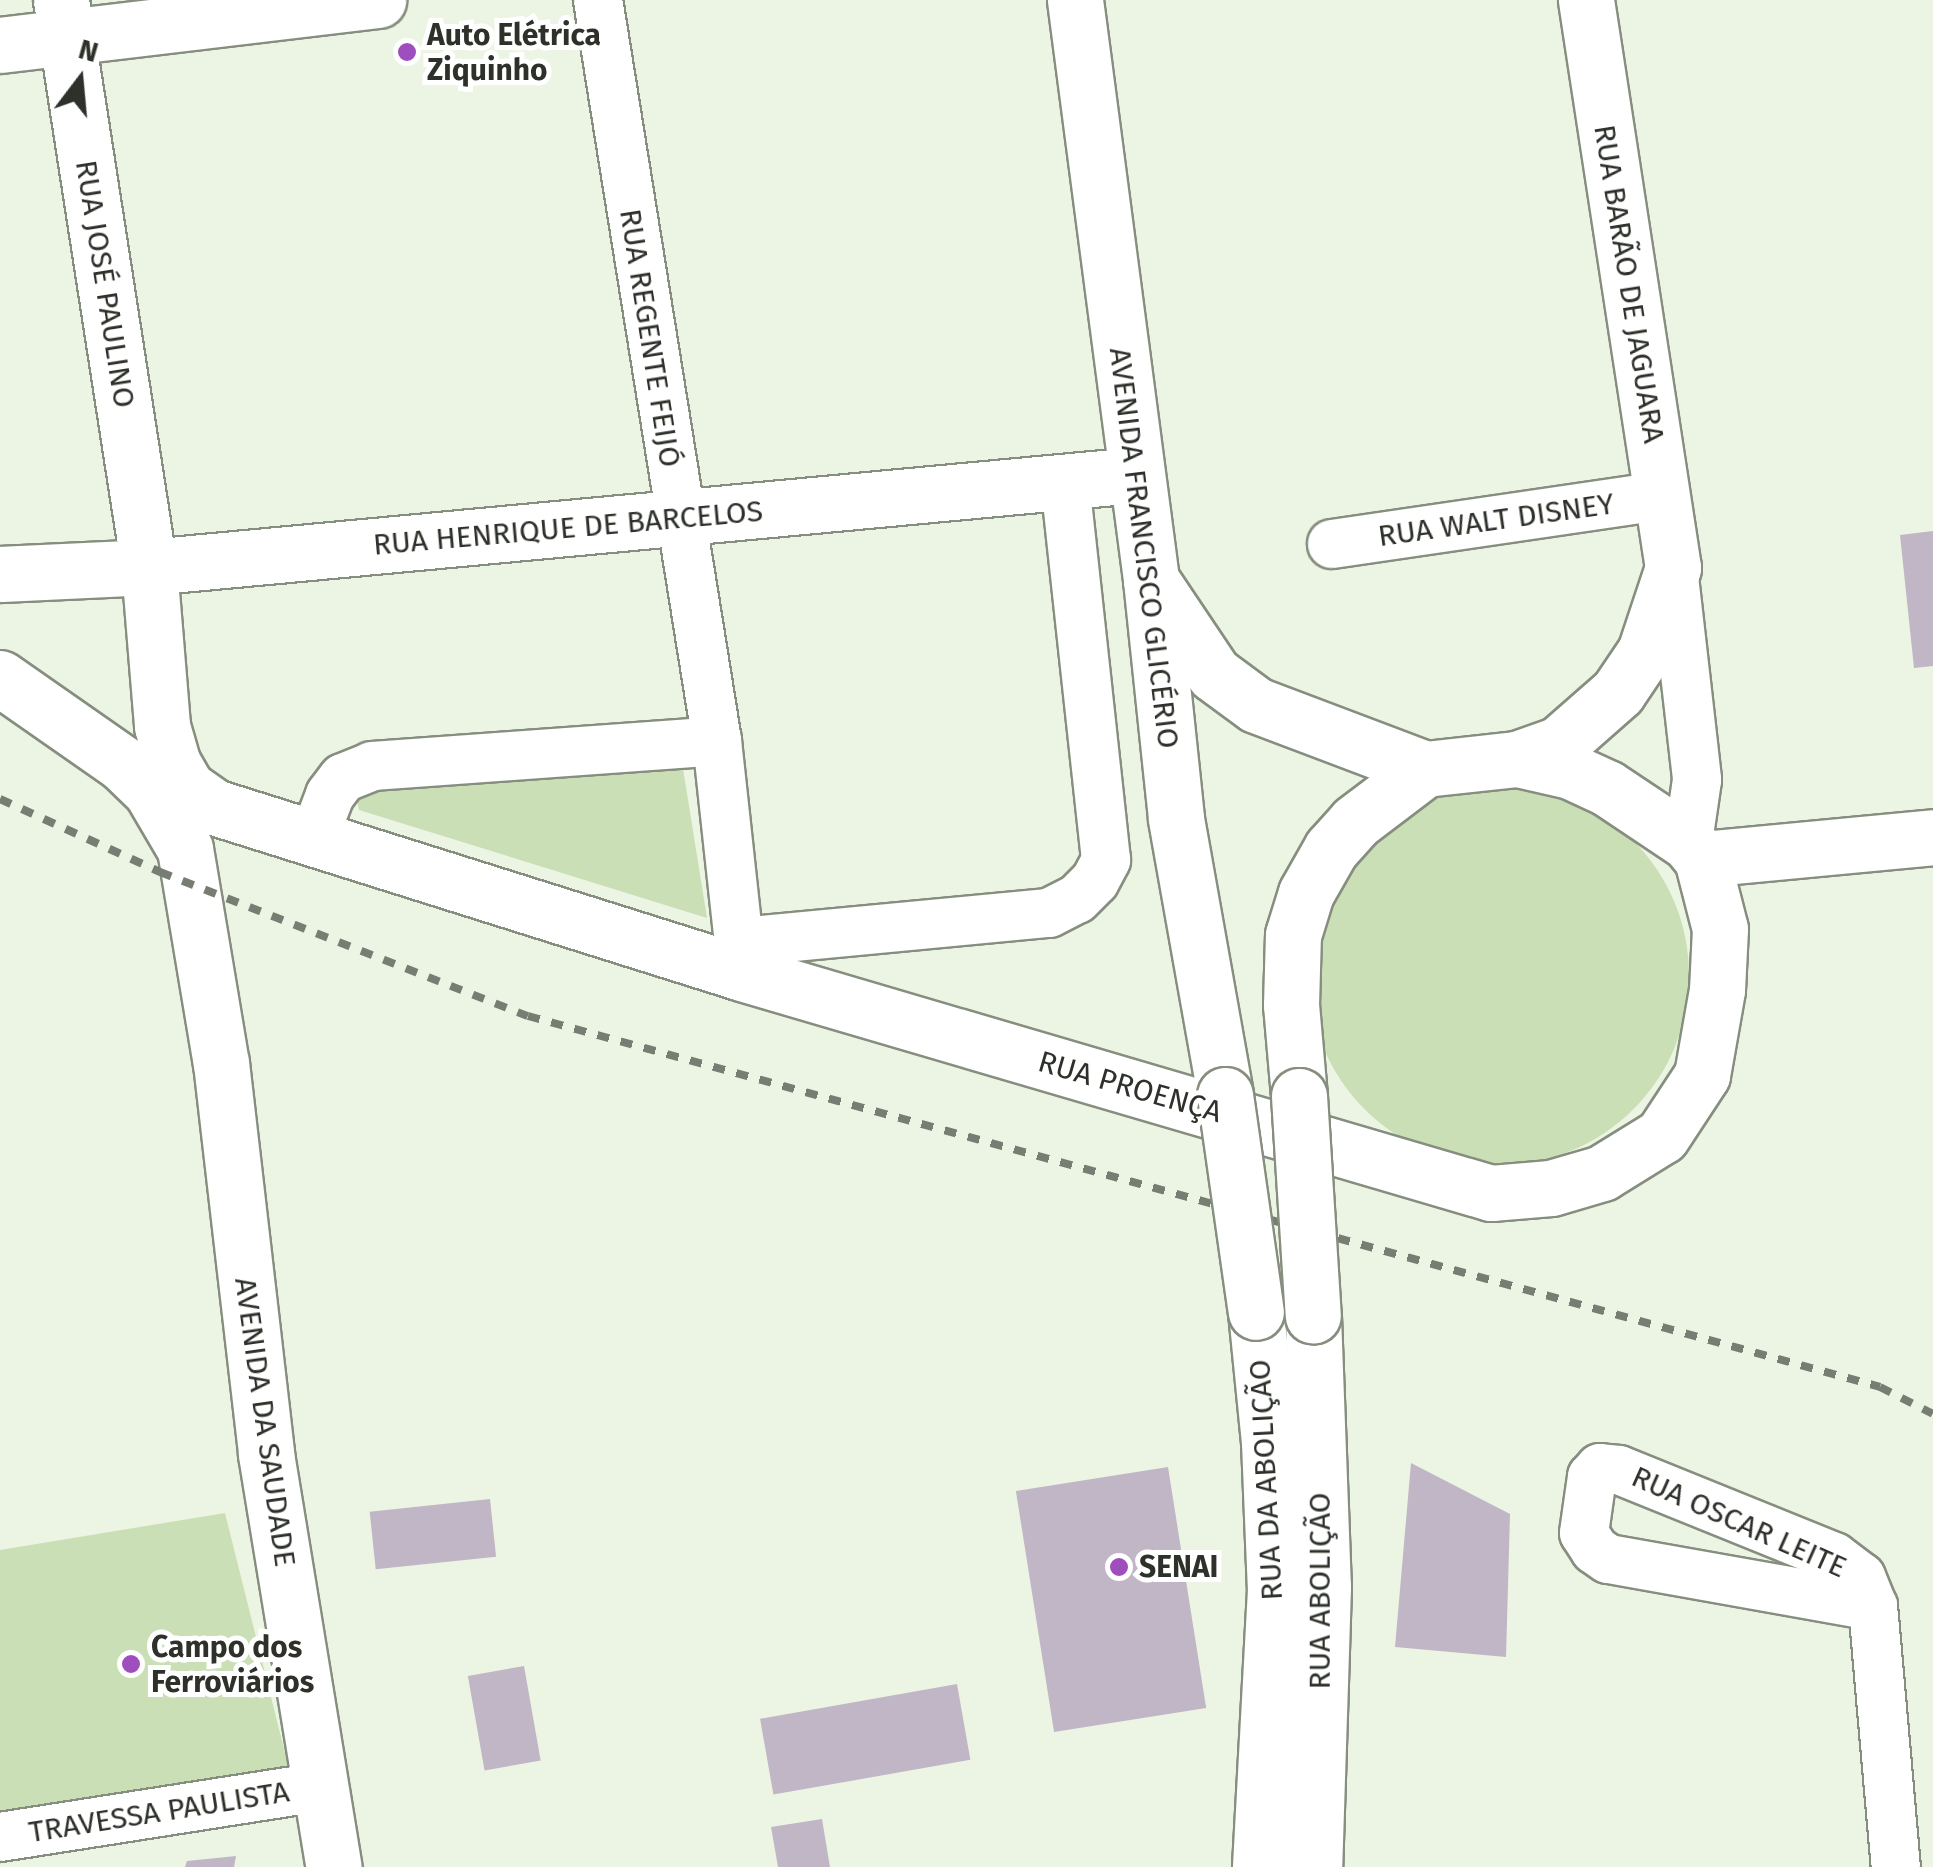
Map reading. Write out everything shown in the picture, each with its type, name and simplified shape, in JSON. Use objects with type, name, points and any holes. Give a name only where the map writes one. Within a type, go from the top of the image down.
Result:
[{"type":"main road","points":[[0,45],[64,19],[378,0]]},
{"type":"main road","name":"AVENIDA FRANCISCO GLICÉRIO","points":[[1074,0],[1151,580],[1176,818],[1224,1095]]},
{"type":"main road","name":"RUA BARÃO DE JAGUARA","points":[[1586,0],[1674,568]]},
{"type":"main road","name":"RUA JOSÉ PAULINO","points":[[64,19],[148,567]]},
{"type":"main road","name":"RUA HENRIQUE DE BARCELOS","points":[[0,574],[148,567],[1136,475]]},
{"type":"main road","name":"RUA PROENÇA","points":[[148,567],[162,726],[172,762],[187,788],[214,808],[742,958],[1492,1194],[1550,1188],[1602,1173],[1662,1136],[1702,1075],[1716,990],[1720,929],[1695,850]]},
{"type":"main road","points":[[1151,580],[1214,674],[1256,705],[1425,769],[1516,760],[1559,744],[1618,692],[1645,652],[1674,568]]},
{"type":"main road","name":"AVENIDA DA SAUDADE","points":[[0,678],[122,763],[151,791],[185,848],[208,976],[266,1454],[334,1867]]},
{"type":"main road","points":[[1516,760],[1570,771],[1607,788],[1695,850],[1933,837]]},
{"type":"main road","name":"RUA ABOLIÇÃO","points":[[1314,1867],[1323,1587],[1312,1316],[1291,1005],[1293,935],[1306,893],[1332,849],[1355,822],[1425,769]]},
{"type":"main road","name":"RUA DA ABOLIÇÃO","points":[[1224,1095],[1256,1312],[1269,1442],[1275,1589],[1260,1867]]},
{"type":"street","name":"RUA REGENTE FEIJÓ","points":[[598,0],[678,518],[718,741],[742,958]]},
{"type":"street","name":"RUA PROENÇA","points":[[742,958],[1048,912],[1078,899],[1095,880],[1106,860],[1065,481]]},
{"type":"street","name":"RUA WALT DISNEY","points":[[1332,544],[1661,496]]},
{"type":"street","points":[[1674,568],[1696,780],[1695,850]]},
{"type":"street","points":[[314,837],[330,795],[343,778],[372,766],[718,741]]},
{"type":"street","name":"RUA OSCAR LEITE","points":[[1873,1606],[1608,1559],[1595,1550],[1584,1534],[1592,1477],[1609,1466],[1834,1557],[1861,1577],[1873,1606],[1896,1867]]},
{"type":"street","name":"TRAVESSA PAULISTA","points":[[0,1837],[319,1787]]},
{"type":"green space","points":[[681,756],[707,918],[359,810],[353,781]]},
{"type":"green space","points":[[1499,785],[1536,789],[1572,800],[1604,817],[1633,841],[1657,870],[1674,902],[1685,938],[1689,975],[1685,1012],[1674,1048],[1657,1080],[1633,1109],[1604,1133],[1572,1150],[1536,1161],[1499,1165],[1462,1161],[1426,1150],[1394,1133],[1365,1109],[1341,1080],[1324,1048],[1313,1012],[1309,975],[1313,938],[1324,902],[1341,870],[1365,841],[1394,817],[1426,800],[1462,789]]},
{"type":"green space","name":"Campo dos Ferroviários","points":[[225,1513],[291,1777],[0,1811],[0,1550]]},
{"type":"building","points":[[1933,531],[1933,666],[1914,668],[1900,535]]},
{"type":"building","points":[[1411,1463],[1510,1514],[1506,1657],[1395,1647]]},
{"type":"building","points":[[1168,1467],[1206,1708],[1054,1732],[1016,1491]]},
{"type":"building","points":[[490,1499],[496,1557],[376,1569],[370,1512]]},
{"type":"building","points":[[524,1666],[541,1761],[485,1770],[468,1676]]},
{"type":"building","points":[[957,1684],[970,1760],[773,1795],[760,1719]]},
{"type":"building","points":[[822,1819],[830,1867],[778,1867],[771,1827]]},
{"type":"building","points":[[236,1856],[234,1867],[185,1867],[187,1861]]},
{"type":"railway","points":[[0,799],[160,872],[528,1016],[1880,1387],[1933,1414]]},
{"type":"place","name":"Auto Elétrica Ziquinho","points":[[407,52]]},
{"type":"place","name":"SENAI","points":[[1119,1567]]},
{"type":"place","name":"Campo dos Ferroviários","points":[[131,1664]]}]
